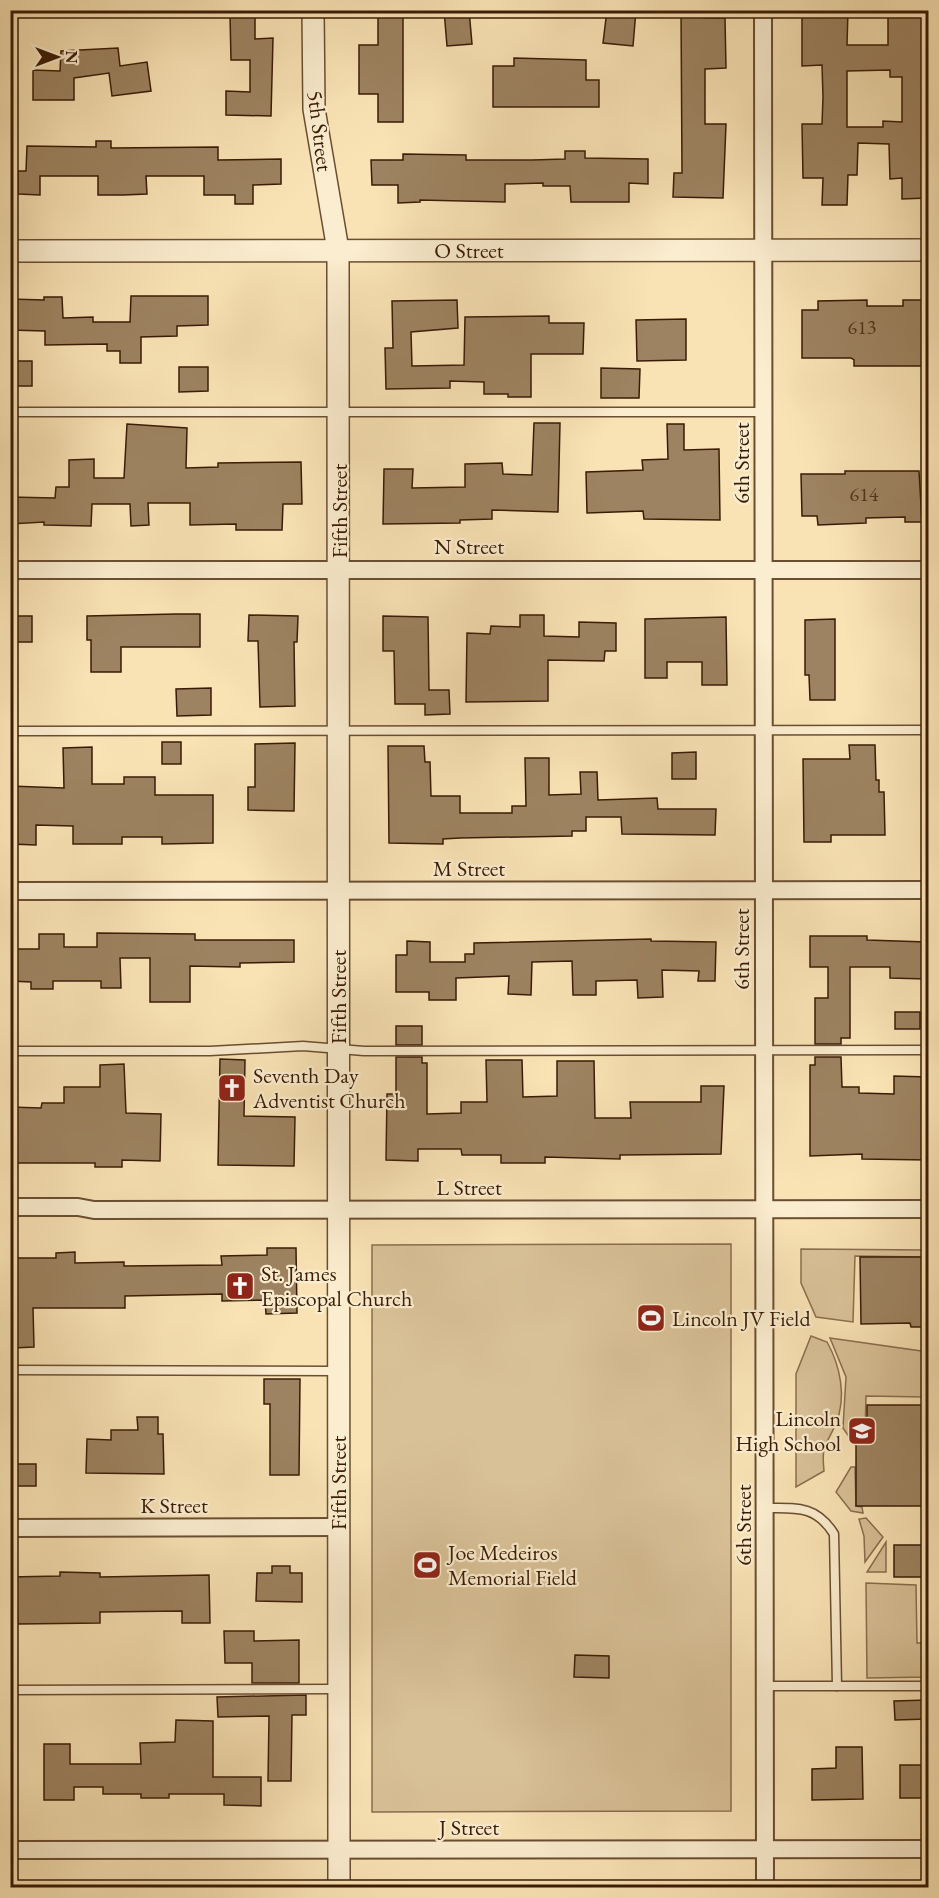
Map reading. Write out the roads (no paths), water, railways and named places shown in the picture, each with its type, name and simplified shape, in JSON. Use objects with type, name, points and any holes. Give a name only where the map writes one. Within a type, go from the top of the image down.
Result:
[{"type":"street","name":"5th Street","points":[[314,10],[314,109],[338,250]]},
{"type":"street","name":"6th Street","points":[[763,10],[765,1887]]},
{"type":"street","name":"Fifth Street","points":[[338,250],[339,1887]]},
{"type":"street","name":"O Street","points":[[10,251],[928,250]]},
{"type":"street","name":"N Street","points":[[10,570],[928,570]]},
{"type":"street","name":"M Street","points":[[10,891],[928,890]]},
{"type":"street","name":"L Street","points":[[10,1207],[78,1207],[94,1210],[928,1209]]},
{"type":"street","name":"K Street","points":[[10,1528],[339,1527]]},
{"type":"street","name":"J Street","points":[[10,1850],[928,1849]]},
{"type":"lane","points":[[10,412],[763,412]]},
{"type":"lane","points":[[10,732],[928,730]]},
{"type":"lane","points":[[10,1051],[210,1051],[303,1046],[338,1049],[928,1050]]},
{"type":"lane","points":[[10,1370],[338,1371]]},
{"type":"lane","points":[[765,1508],[808,1510],[825,1519],[834,1533],[837,1686]]},
{"type":"lane","points":[[765,1686],[928,1686]]},
{"type":"lane","points":[[10,1690],[339,1689]]},
{"type":"place","name":"Seventh Day Adventist Church","points":[[232,1088]]},
{"type":"place","name":"St. James Episcopal Church","points":[[240,1286]]},
{"type":"place","name":"Lincoln JV Field","points":[[651,1318]]},
{"type":"place","name":"Lincoln High School","points":[[862,1431]]},
{"type":"place","name":"Joe Medeiros Memorial Field","points":[[427,1565]]}]
